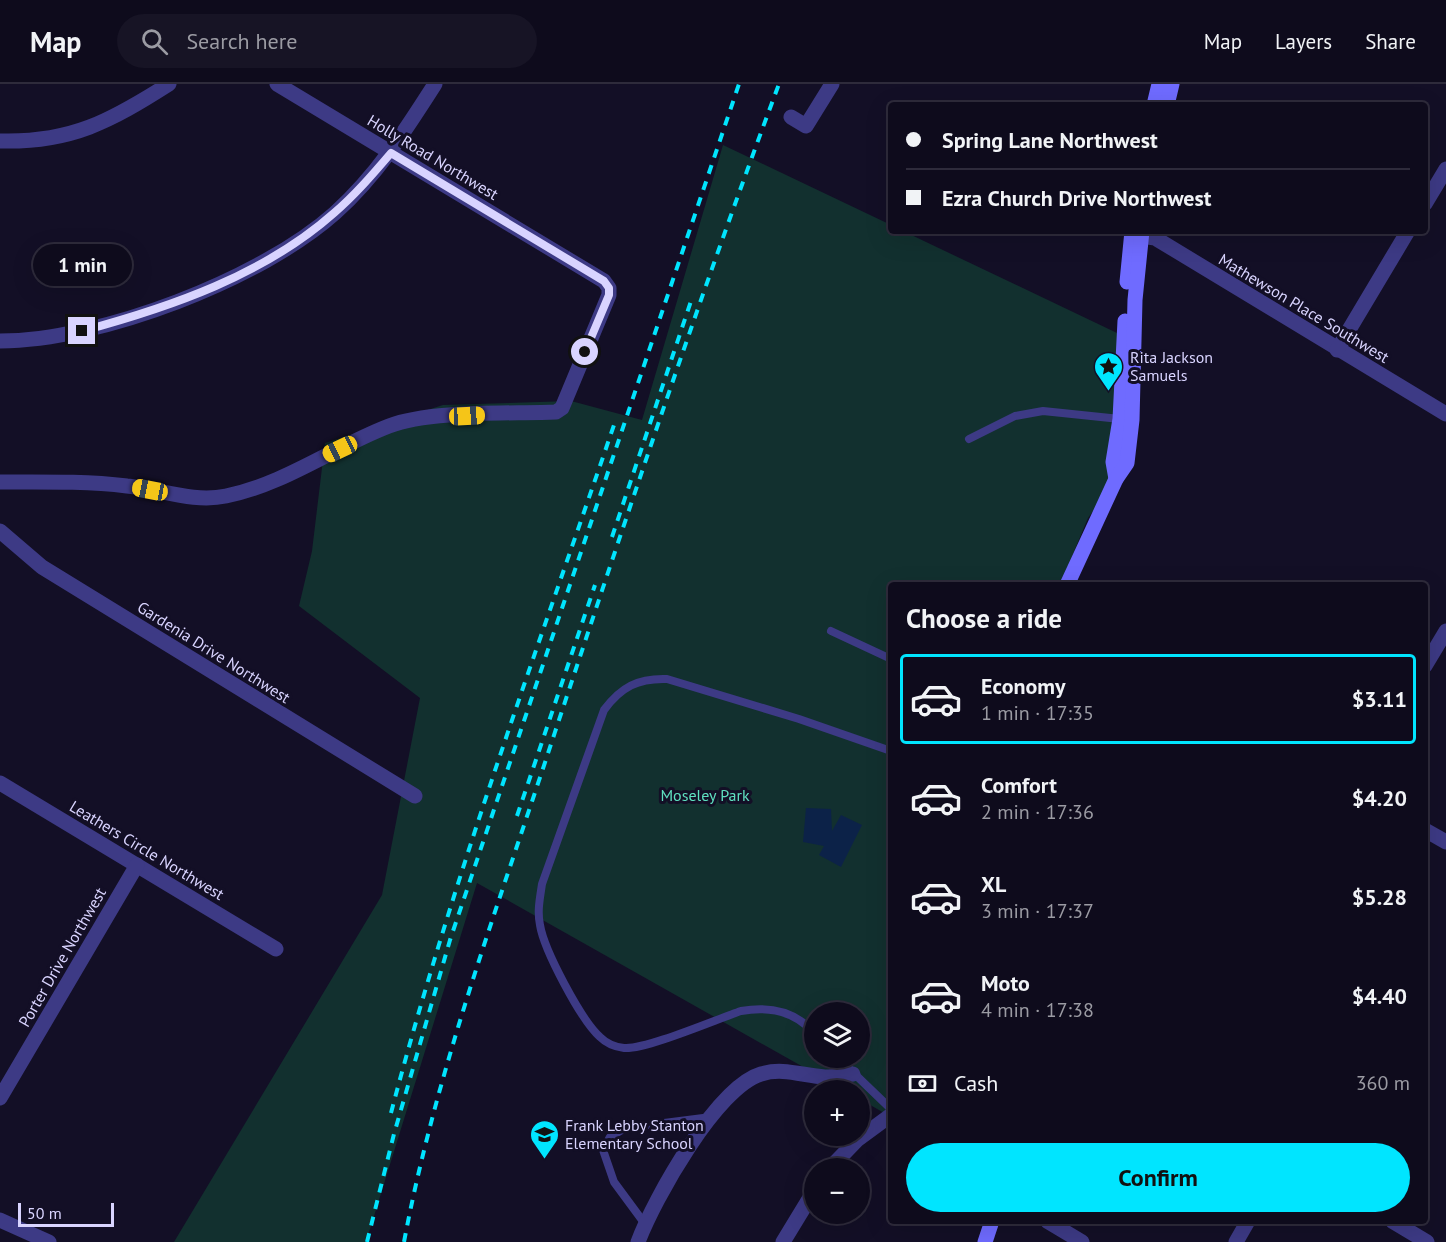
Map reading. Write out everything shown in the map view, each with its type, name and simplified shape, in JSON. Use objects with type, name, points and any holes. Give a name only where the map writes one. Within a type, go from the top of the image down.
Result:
[{"type":"main road","points":[[1155,102],[1159,84]]},
{"type":"main road","points":[[1168,102],[1172,84]]},
{"type":"main road","points":[[1116,479],[1113,462],[1120,419],[1138,234]]},
{"type":"main road","points":[[1068,582],[1116,479],[1126,463],[1132,420],[1138,234]]},
{"type":"main road","points":[[985,1242],[991,1224]]},
{"type":"street","points":[[0,141],[39,140],[91,129],[120,116],[169,84]]},
{"type":"street","name":"Holly Road Northwest","points":[[0,482],[89,482],[130,486],[189,497],[225,497],[264,485],[390,425],[423,418],[556,412],[562,408],[609,295],[609,288],[604,281],[277,84]]},
{"type":"street","points":[[0,341],[73,333],[126,319],[211,288],[270,260],[334,213],[391,153],[435,84]]},
{"type":"street","points":[[791,117],[806,126],[831,84]]},
{"type":"street","points":[[1428,199],[1446,169]]},
{"type":"street","name":"Mathewson Place Southwest","points":[[1141,234],[1155,238],[1446,414]]},
{"type":"street","points":[[1337,350],[1406,234]]},
{"type":"street","name":"Gardenia Drive Northwest","points":[[0,531],[42,567],[415,796]]},
{"type":"street","points":[[1428,661],[1446,632]]},
{"type":"street","name":"Leathers Circle Northwest","points":[[0,783],[276,949]]},
{"type":"street","points":[[1428,832],[1446,842]]},
{"type":"street","name":"Porter Drive Northwest","points":[[0,1098],[136,865]]},
{"type":"street","points":[[638,1242],[645,1224],[688,1149],[735,1089],[760,1074],[778,1071],[825,1077],[853,1074]]},
{"type":"street","points":[[840,1158],[857,1140],[888,1117]]},
{"type":"street","points":[[783,1242],[804,1207]]},
{"type":"street","points":[[0,1220],[49,1242]]},
{"type":"street","points":[[1052,1224],[1082,1242]]},
{"type":"street","points":[[1236,1242],[1246,1224]]},
{"type":"street","points":[[1397,1224],[1427,1242]]},
{"type":"lane","points":[[969,439],[1015,416],[1036,412],[1120,419]]},
{"type":"lane","points":[[831,631],[888,658]]},
{"type":"lane","points":[[804,1025],[792,1015],[772,1009],[757,1008],[741,1011],[634,1048],[611,1044],[593,1029],[546,944],[540,926],[538,907],[542,884],[604,710],[616,694],[630,684],[648,679],[667,679],[799,719],[888,751]]},
{"type":"lane","points":[[847,1068],[888,1106]]},
{"type":"lane","points":[[645,1224],[614,1182],[603,1150],[610,1137],[625,1128],[712,1116]]},
{"type":"green space","name":"Moseley Park","points":[[723,145],[888,224],[888,234],[909,234],[1117,333],[1132,458],[1088,518],[1061,582],[888,582],[888,1115],[870,1105],[870,1080],[826,1080],[805,1068],[870,1068],[870,1002],[804,1002],[804,1067],[477,883],[366,1242],[174,1242],[382,895],[420,698],[299,606],[312,551],[325,443],[443,405],[571,401],[642,420]]},
{"type":"water","points":[[806,808],[831,809],[832,831],[841,815],[862,825],[841,867],[819,855],[824,846],[803,842]]},
{"type":"railway","points":[[367,1242],[394,1134],[450,940],[739,84]]},
{"type":"railway","points":[[404,1242],[434,1112],[471,985],[664,407],[779,84]]},
{"type":"railway","points":[[612,537],[692,298]]},
{"type":"railway","points":[[391,1113],[468,853],[614,425]]},
{"type":"railway","points":[[517,816],[595,585]]},
{"type":"place","name":"Rita Jackson Samuels","points":[[1109,392]]},
{"type":"place","name":"Frank Lebby Stanton Elementary School","points":[[544,1160]]},
{"type":"route","points":[[82,331],[126,319],[211,288],[270,260],[304,238],[334,213],[391,153],[604,281],[609,288],[609,295],[585,352]]}]
